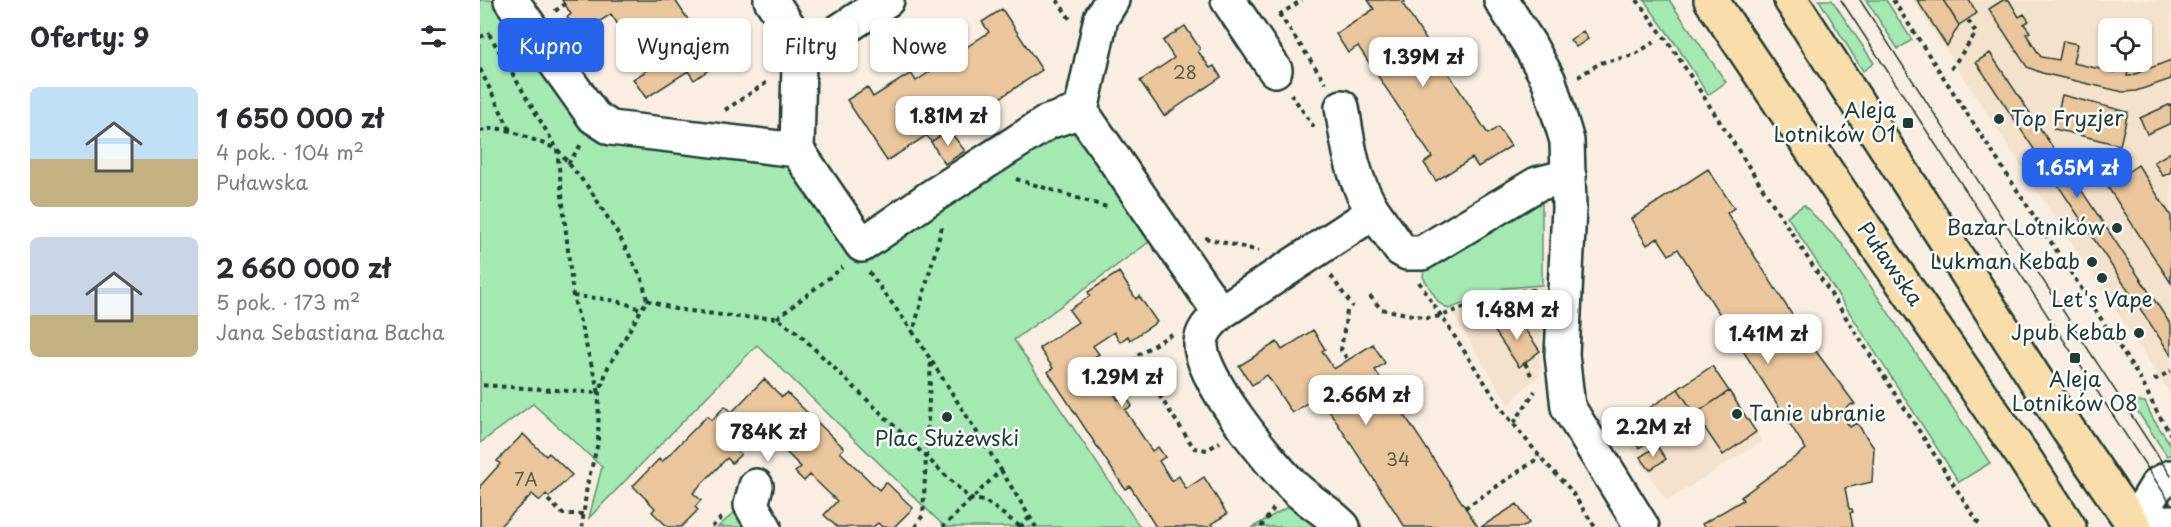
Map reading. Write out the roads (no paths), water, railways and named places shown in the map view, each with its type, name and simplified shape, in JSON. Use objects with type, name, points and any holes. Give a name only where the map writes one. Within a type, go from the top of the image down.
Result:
[{"type":"main road","name":"Puławska","points":[[1711,0],[1809,147],[2023,456],[2069,527]]},
{"type":"main road","points":[[1791,0],[2133,526]]},
{"type":"street","points":[[511,0],[594,117],[601,123],[611,128],[797,150]]},
{"type":"street","points":[[771,0],[781,18]]},
{"type":"street","points":[[858,20],[887,0]]},
{"type":"street","points":[[1112,0],[1101,18],[1081,111],[1211,325]]},
{"type":"street","points":[[1228,0],[1275,70]]},
{"type":"street","points":[[1501,0],[1549,81],[1567,141],[1569,176],[1562,355],[1568,407],[1642,527]]},
{"type":"street","points":[[801,72],[797,150],[859,250],[954,183],[1048,122],[1081,111]]},
{"type":"street","points":[[1342,107],[1352,166],[1363,196],[1400,249],[1407,253],[1422,253],[1530,187],[1569,176]]},
{"type":"street","points":[[1343,527],[1294,488],[1254,443],[1205,364],[1201,344],[1211,325],[1314,251],[1374,212]]},
{"type":"street","points":[[2133,526],[2158,484],[2171,477]]},
{"type":"street","points":[[756,486],[751,505],[764,527]]},
{"type":"street","points":[[2133,526],[2171,522]]},
{"type":"tram line","points":[[1841,0],[2171,504]]},
{"type":"tram line","points":[[1860,0],[2171,476]]},
{"type":"place","name":"Top Fryzjer","points":[[1999,119]]},
{"type":"place","name":"Aleja Lotników 01","points":[[1908,123]]},
{"type":"place","name":"Bazar Lotników","points":[[2117,228]]},
{"type":"place","name":"Lukman Kebab","points":[[2092,262]]},
{"type":"place","name":"Let's Vape","points":[[2102,278]]},
{"type":"place","name":"Jpub Kebab","points":[[2139,333]]},
{"type":"place","name":"Aleja Lotników 08","points":[[2075,358]]},
{"type":"place","name":"Tanie ubranie","points":[[1737,414]]},
{"type":"place","name":"Plac Służewski","points":[[947,417]]}]
